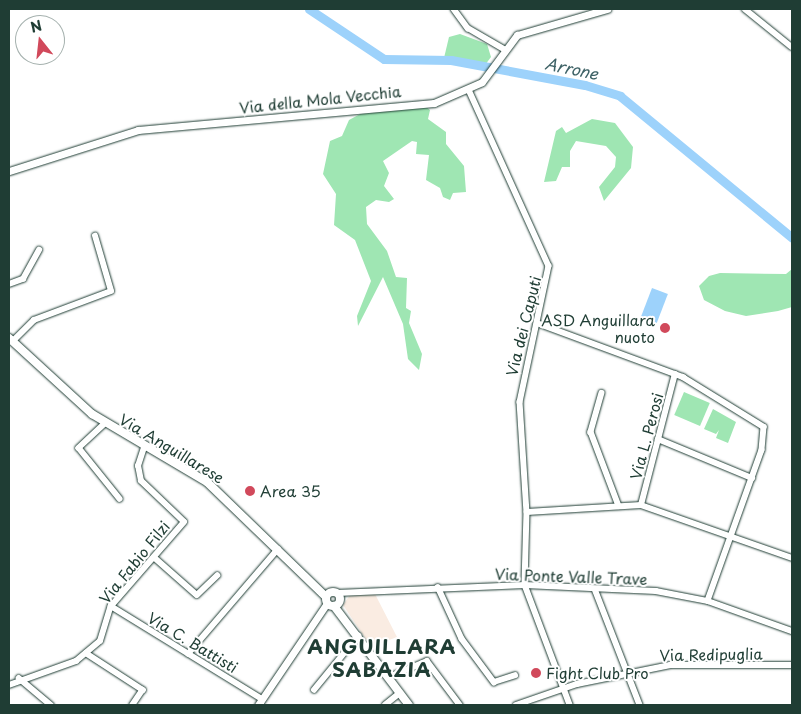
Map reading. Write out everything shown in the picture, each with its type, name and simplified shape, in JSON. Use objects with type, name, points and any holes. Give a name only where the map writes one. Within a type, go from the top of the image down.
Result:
[{"type":"main road","name":"Via Anguillarese","points":[[11,339],[106,424],[207,482],[317,588],[335,600],[358,636],[409,705]]},
{"type":"street","points":[[454,9],[468,28],[504,49]]},
{"type":"street","name":"Via della Mola Vecchia","points":[[9,171],[135,131],[434,103],[469,90],[494,70],[504,49],[525,31],[607,9]]},
{"type":"street","points":[[745,9],[792,46]]},
{"type":"street","name":"Via dei Caputi","points":[[469,90],[549,266],[520,402],[527,512],[525,585]]},
{"type":"street","points":[[11,339],[34,320],[112,291],[95,236]]},
{"type":"street","points":[[9,284],[23,279],[39,250]]},
{"type":"street","points":[[537,323],[676,374],[764,425],[765,436],[752,478],[708,601]]},
{"type":"street","name":"Via L. Perosi","points":[[640,505],[676,374]]},
{"type":"street","points":[[602,392],[591,432],[619,506]]},
{"type":"street","points":[[106,424],[79,448],[120,499]]},
{"type":"street","points":[[658,439],[752,478]]},
{"type":"street","name":"Via Fabio Filzi","points":[[9,685],[19,678],[66,665],[86,653],[100,641],[111,606],[184,519],[141,481],[138,466],[144,447]]},
{"type":"street","points":[[527,512],[640,505],[792,558]]},
{"type":"street","points":[[188,654],[278,550]]},
{"type":"street","points":[[154,557],[197,595],[217,576]]},
{"type":"street","points":[[525,585],[570,705]]},
{"type":"street","name":"Via Ponte Valle Trave","points":[[335,600],[438,587],[525,585],[656,591],[708,601],[792,631]]},
{"type":"street","points":[[438,587],[462,639],[494,682],[515,675]]},
{"type":"street","points":[[595,589],[640,705]]},
{"type":"street","points":[[260,702],[323,611],[335,600]]},
{"type":"street","name":"Via C. Battisti","points":[[111,606],[260,702]]},
{"type":"street","points":[[314,690],[358,636]]},
{"type":"street","points":[[86,653],[144,691],[133,705]]},
{"type":"street","points":[[389,677],[427,661],[460,705]]},
{"type":"street","name":"Via Redipuglia","points":[[516,705],[564,688],[670,665],[792,665]]},
{"type":"street","points":[[19,678],[51,705]]},
{"type":"street","points":[[385,705],[400,693]]},
{"type":"shaded area","points":[[375,594],[397,637],[371,647],[343,605],[350,595]]},
{"type":"green space","points":[[460,34],[487,44],[491,57],[485,65],[444,58],[449,37]]},
{"type":"green space","points":[[426,107],[430,110],[428,119],[446,132],[446,144],[464,166],[466,192],[453,193],[450,200],[443,197],[440,188],[426,180],[429,155],[416,154],[417,142],[412,141],[383,161],[389,173],[384,186],[394,199],[389,202],[376,200],[366,207],[367,224],[387,251],[396,277],[407,278],[406,308],[411,311],[409,323],[422,354],[419,370],[408,359],[403,324],[383,277],[358,326],[357,316],[371,281],[355,240],[334,225],[336,194],[323,174],[330,141],[342,136],[349,120],[364,112]]},
{"type":"green space","points":[[592,119],[615,123],[633,147],[631,168],[604,201],[599,187],[615,167],[616,157],[606,146],[576,141],[570,151],[570,167],[562,167],[556,181],[544,182],[556,131],[562,127],[566,133]]},
{"type":"green space","points":[[792,269],[792,307],[778,311],[746,316],[725,311],[704,300],[699,286],[709,276],[720,273],[786,274]]},
{"type":"green space","points":[[684,392],[710,403],[700,426],[674,415]]},
{"type":"green space","points":[[713,409],[736,422],[728,443],[716,438],[719,430],[716,434],[704,429]]},
{"type":"water","points":[[652,288],[668,294],[657,323],[641,317]]},
{"type":"waterway","name":"Arrone","points":[[309,9],[384,59],[451,60],[585,85],[620,96],[792,238]]},
{"type":"place","name":"ASD Anguillara nuoto","points":[[665,328]]},
{"type":"place","name":"Area 35","points":[[250,491]]},
{"type":"place","name":"Fight Club Pro","points":[[536,673]]},
{"type":"district","name":"ANGUILLARA SABAZIA","points":[[382,658]]}]
